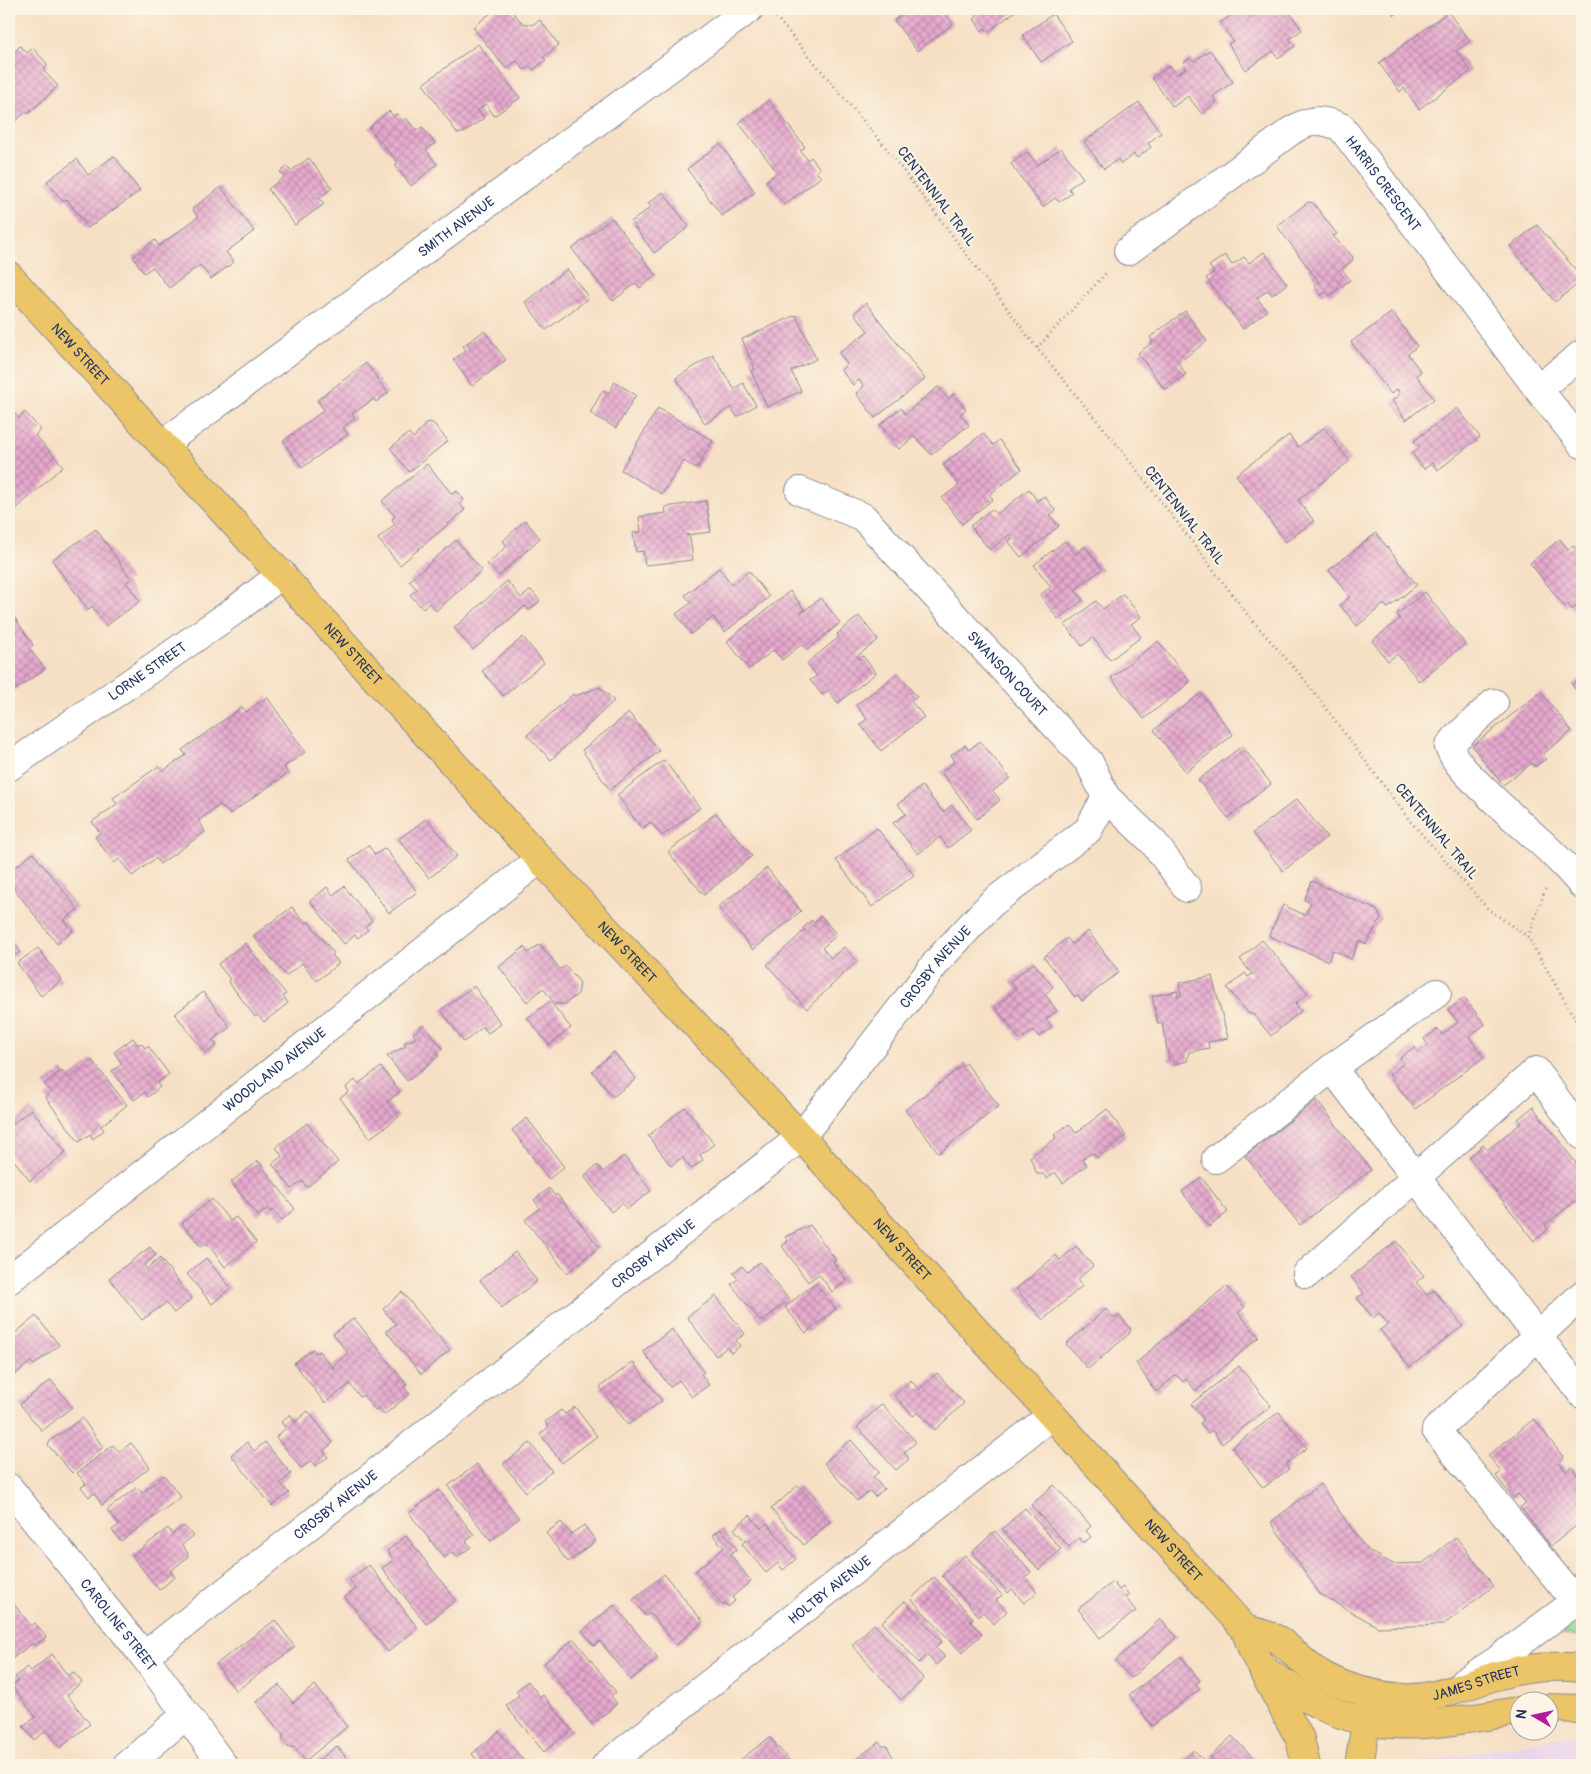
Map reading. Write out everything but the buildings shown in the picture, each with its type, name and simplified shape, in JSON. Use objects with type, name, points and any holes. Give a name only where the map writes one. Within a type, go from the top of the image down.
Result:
[{"type":"main road","name":"NEW STREET","points":[[9,276],[540,859],[801,1137],[1245,1629],[1260,1665],[1300,1739],[1306,1765]]},
{"type":"main road","points":[[1245,1629],[1277,1639],[1300,1661],[1336,1682],[1371,1694],[1359,1765]]},
{"type":"main road","points":[[1260,1665],[1300,1695],[1336,1712],[1367,1722],[1404,1726],[1447,1723],[1508,1713]]},
{"type":"main road","name":"JAMES STREET","points":[[1371,1694],[1405,1698],[1450,1690],[1500,1675],[1526,1670],[1557,1667],[1582,1668]]},
{"type":"main road","points":[[1558,1708],[1582,1709]]},
{"type":"street","name":"SMITH AVENUE","points":[[164,444],[762,12]]},
{"type":"street","name":"HARRIS CRESCENT","points":[[1128,251],[1307,121],[1326,121],[1341,127],[1538,389],[1582,444]]},
{"type":"street","points":[[1538,389],[1582,354]]},
{"type":"street","name":"SWANSON COURT","points":[[800,491],[863,517],[1089,762],[1106,797],[1154,843],[1187,888]]},
{"type":"street","name":"LORNE STREET","points":[[9,767],[234,611],[282,574]]},
{"type":"street","points":[[1494,703],[1448,747],[1455,761],[1498,805],[1564,862],[1582,885]]},
{"type":"street","name":"CROSBY AVENUE","points":[[144,1656],[801,1137],[940,958],[992,903],[1088,830],[1106,797]]},
{"type":"street","name":"WOODLAND AVENUE","points":[[9,1280],[540,859]]},
{"type":"street","points":[[1216,1159],[1332,1068],[1437,993]]},
{"type":"street","points":[[1332,1068],[1582,1394]]},
{"type":"street","points":[[1307,1274],[1536,1071],[1582,1135]]},
{"type":"street","points":[[1450,1690],[1496,1661],[1579,1600],[1436,1430],[1539,1337],[1582,1295]]},
{"type":"street","name":"HOLTBY AVENUE","points":[[606,1765],[1052,1415]]},
{"type":"street","name":"CAROLINE STREET","points":[[9,1488],[144,1656],[223,1765]]},
{"type":"street","points":[[127,1765],[186,1715]]},
{"type":"path","name":"CENTENNIAL TRAIL","points":[[762,12],[887,149],[1037,348],[1119,447],[1252,620],[1304,679],[1411,822],[1488,909],[1528,937],[1582,1031]]},
{"type":"path","points":[[1037,348],[1128,251]]},
{"type":"shaded area","points":[[1582,1733],[1582,1765],[1412,1765],[1534,1742],[1558,1742],[1558,1737]]},
{"type":"green space","points":[[1582,1614],[1582,1635],[1556,1634]]}]
